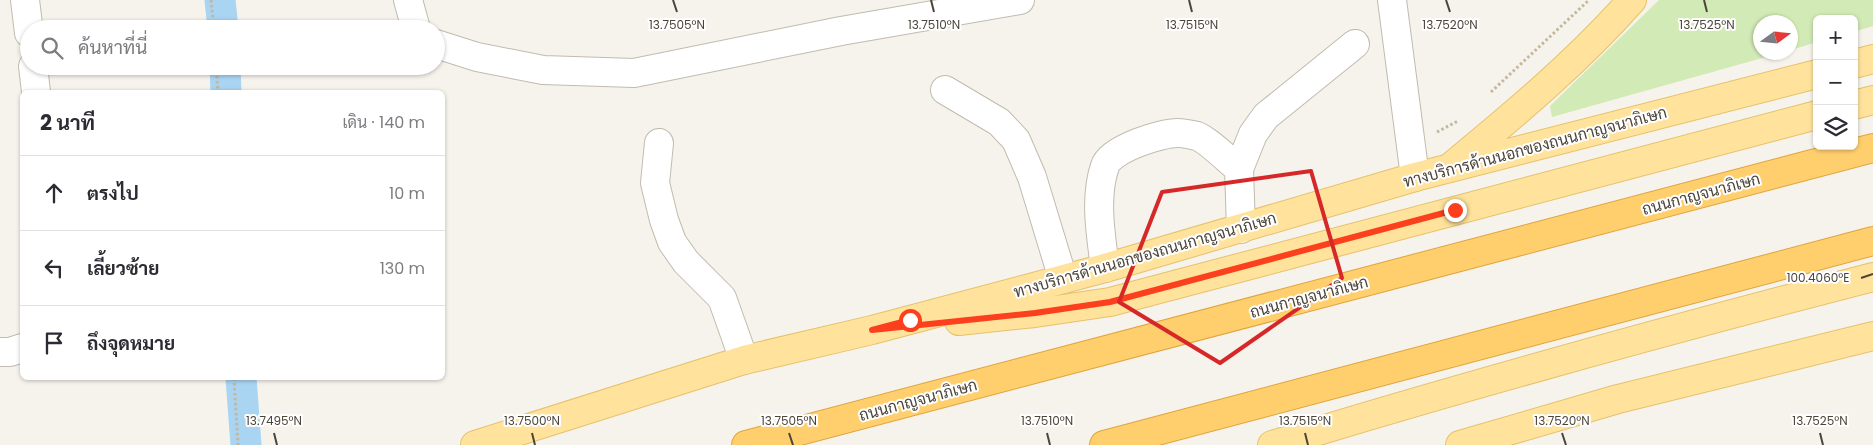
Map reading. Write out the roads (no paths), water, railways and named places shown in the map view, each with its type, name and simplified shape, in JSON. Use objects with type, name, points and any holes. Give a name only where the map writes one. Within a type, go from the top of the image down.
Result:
[{"type":"highway","name":"ถนนกาญจนาภิเษก","points":[[746,445],[1873,148]]},
{"type":"highway","points":[[1104,445],[1873,241]]},
{"type":"main road","points":[[1448,169],[1548,86],[1604,31],[1632,0]]},
{"type":"main road","points":[[1858,63],[1873,59]]},
{"type":"main road","name":"ทางบริการด้านนอกของถนนกาญจนาภิเษก","points":[[480,444],[744,360],[872,330],[1105,268],[1415,177],[1813,75]]},
{"type":"main road","points":[[1858,104],[1873,100]]},
{"type":"main road","points":[[872,330],[1035,313],[1110,302],[1813,116]]},
{"type":"main road","points":[[1272,445],[1376,414],[1873,277]]},
{"type":"main road","points":[[1460,445],[1618,399],[1873,336]]},
{"type":"street","points":[[25,0],[27,20]]},
{"type":"street","points":[[408,0],[414,20]]},
{"type":"street","points":[[445,47],[477,57],[543,70],[634,73],[841,31],[1020,0]]},
{"type":"street","points":[[1392,0],[1415,177]]},
{"type":"street","points":[[1241,229],[1239,169],[1253,134],[1266,116],[1355,44]]},
{"type":"street","points":[[34,75],[36,90]]},
{"type":"street","points":[[945,90],[999,122],[1016,140],[1032,177],[1063,279]]},
{"type":"street","points":[[1105,268],[1099,220],[1101,186],[1105,163],[1122,149],[1178,132],[1199,137],[1239,169]]},
{"type":"street","points":[[659,143],[655,183],[664,220],[672,242],[686,262],[722,298],[744,360]]},
{"type":"street","points":[[0,352],[10,352],[20,349]]},
{"type":"waterway","points":[[220,0],[222,20]]},
{"type":"waterway","points":[[225,75],[226,90]]},
{"type":"waterway","points":[[241,380],[246,445]]}]
